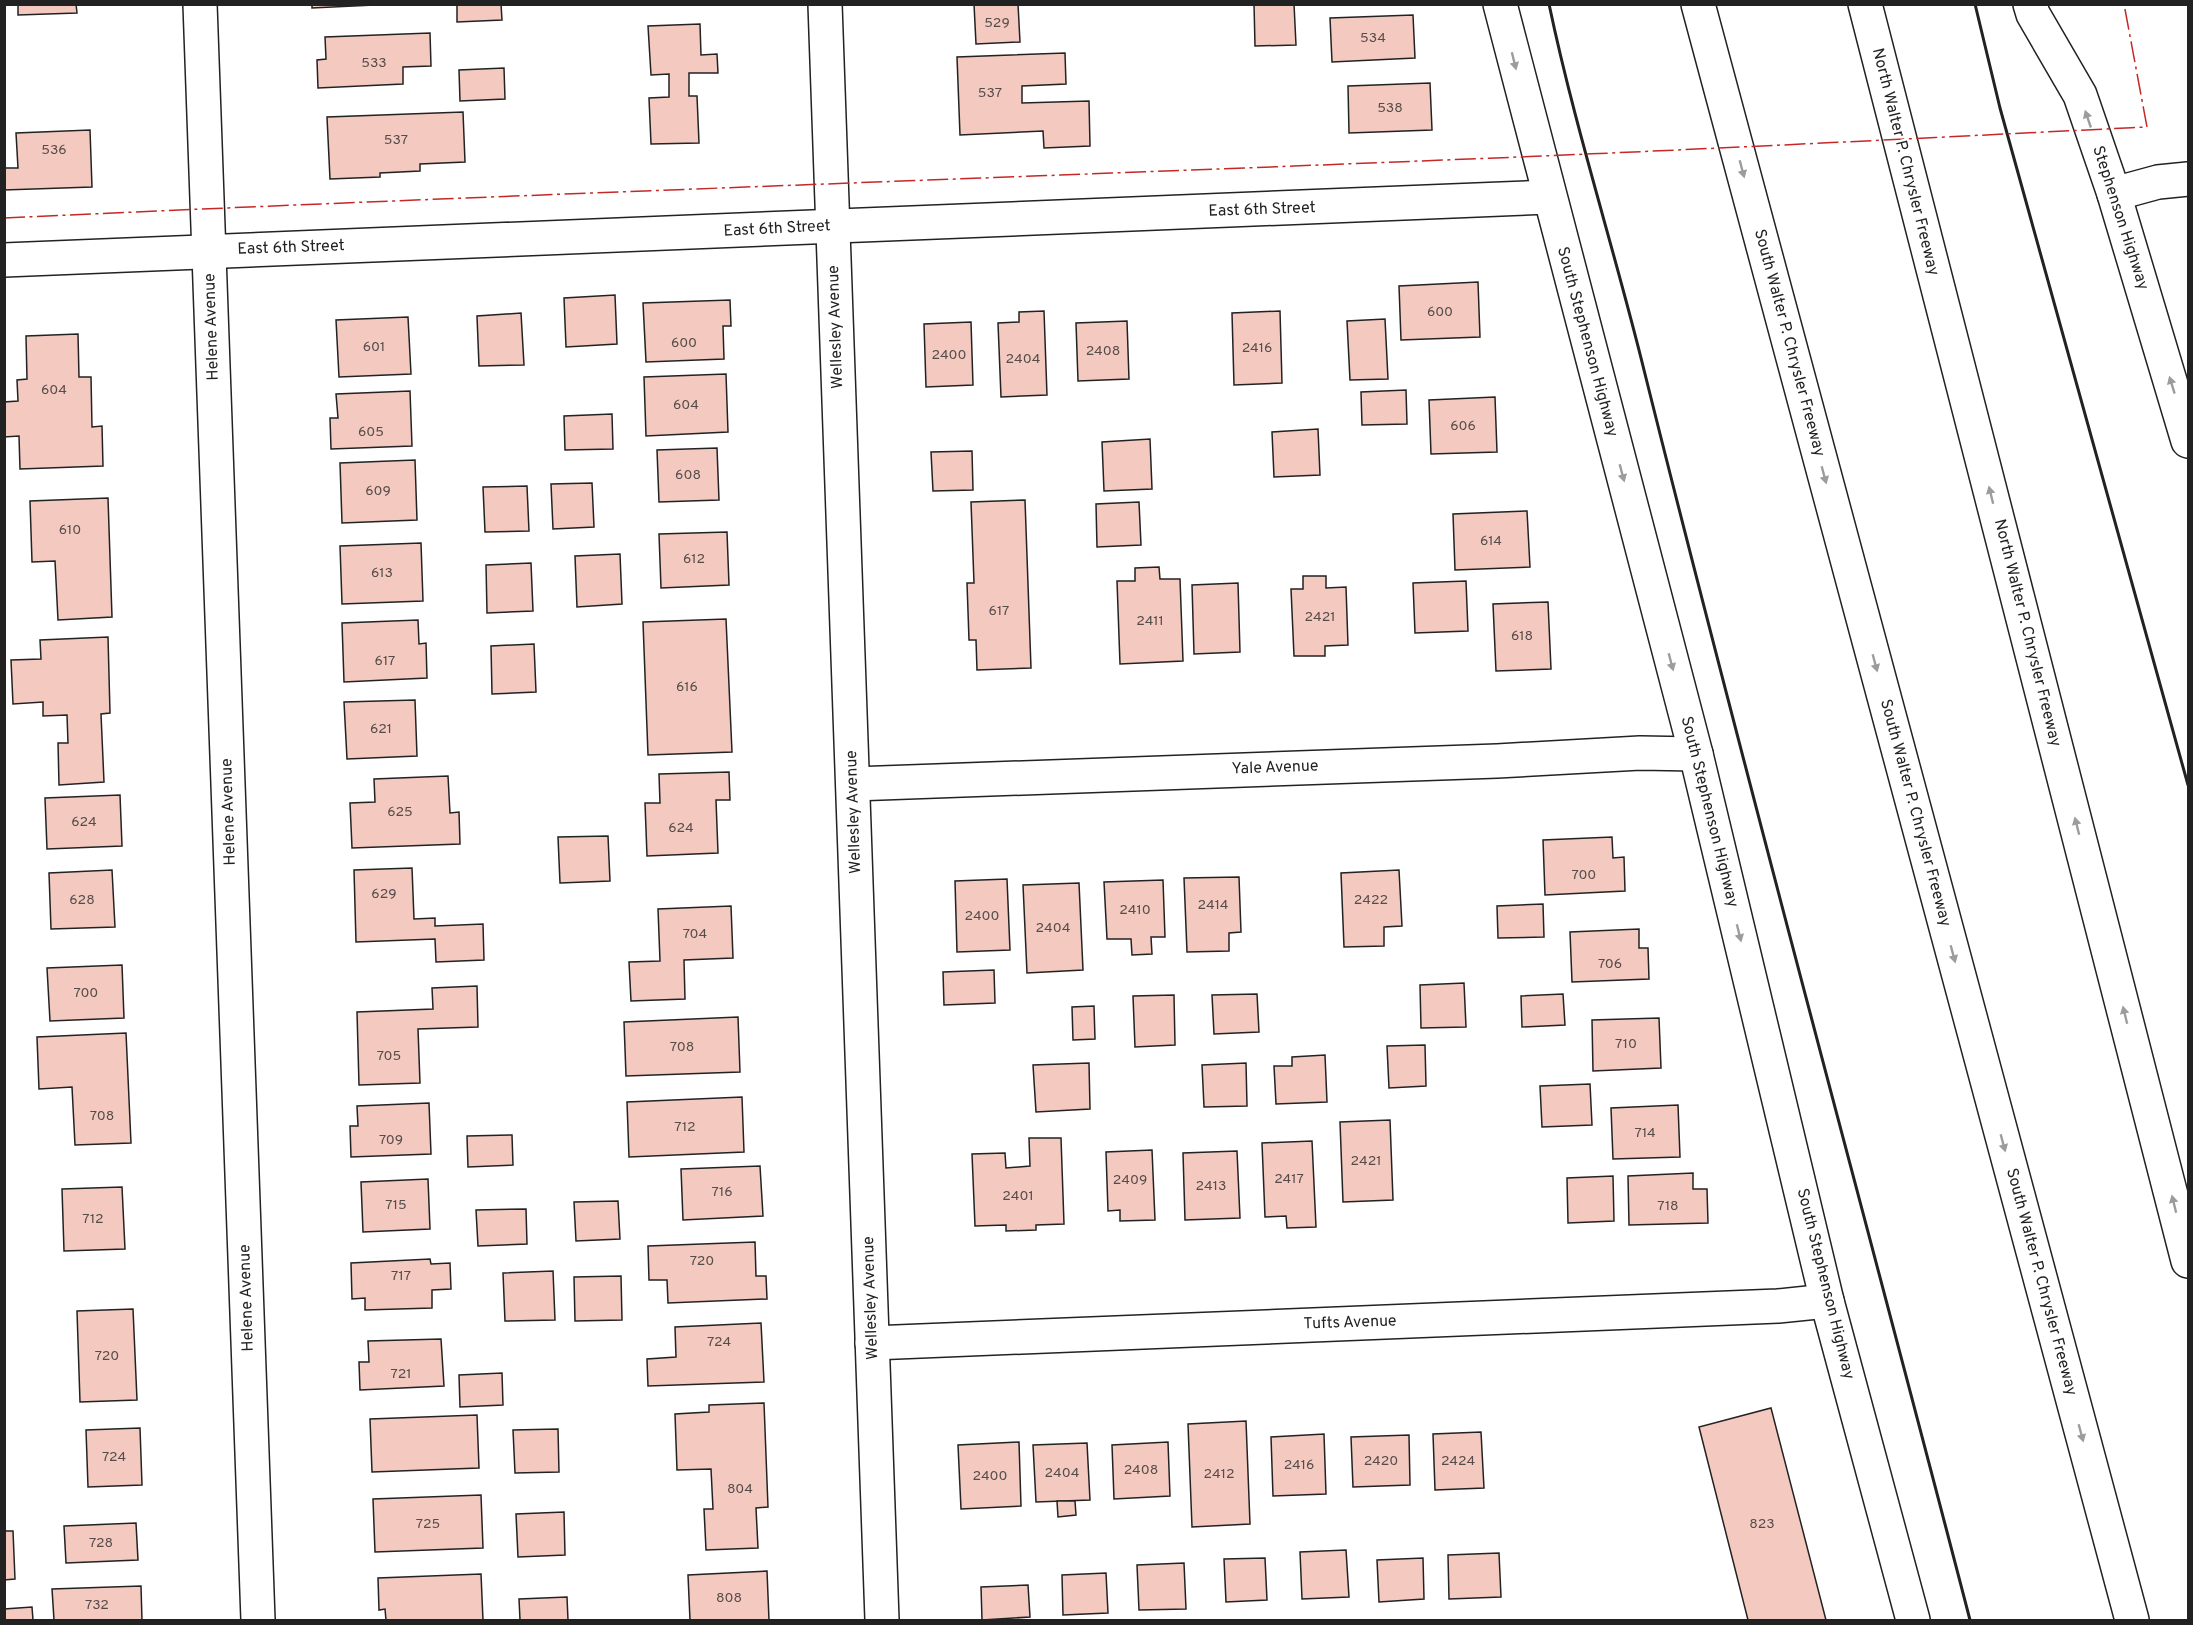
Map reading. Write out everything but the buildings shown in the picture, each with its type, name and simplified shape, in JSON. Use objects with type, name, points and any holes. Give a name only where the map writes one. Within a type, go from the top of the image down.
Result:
[{"type":"main road","name":"Helene Avenue","points":[[200,4],[258,1620]]},
{"type":"main road","name":"Wellesley Avenue","points":[[825,4],[882,1620]]},
{"type":"main road","name":"South Stephenson Highway","points":[[1500,4],[1696,754],[1827,1301],[1913,1620]]},
{"type":"main road","points":[[1688,4],[1729,122]]},
{"type":"main road","name":"South Walter P. Chrysler Freeway","points":[[1698,4],[2132,1620]]},
{"type":"main road","name":"North Walter P. Chrysler Freeway","points":[[1865,4],[2188,1261]]},
{"type":"main road","name":"Stephenson Highway","points":[[2030,4],[2033,14],[2080,95],[2114,194],[2188,441]]},
{"type":"main road","points":[[2114,194],[2158,182],[2188,179]]},
{"type":"main road","name":"East 6th Street","points":[[4,260],[1549,197]]},
{"type":"main road","name":"Yale Avenue","points":[[853,784],[1497,761],[1640,753],[1696,754]]},
{"type":"main road","name":"Tufts Avenue","points":[[872,1343],[1778,1306],[1827,1301]]},
{"type":"wall","points":[[1549,4],[1559,50],[1970,1620]]},
{"type":"wall","points":[[1975,4],[2000,108],[2188,785]]},
{"type":"power","points":[[4,218],[1723,148],[2147,127],[2124,4]]}]
